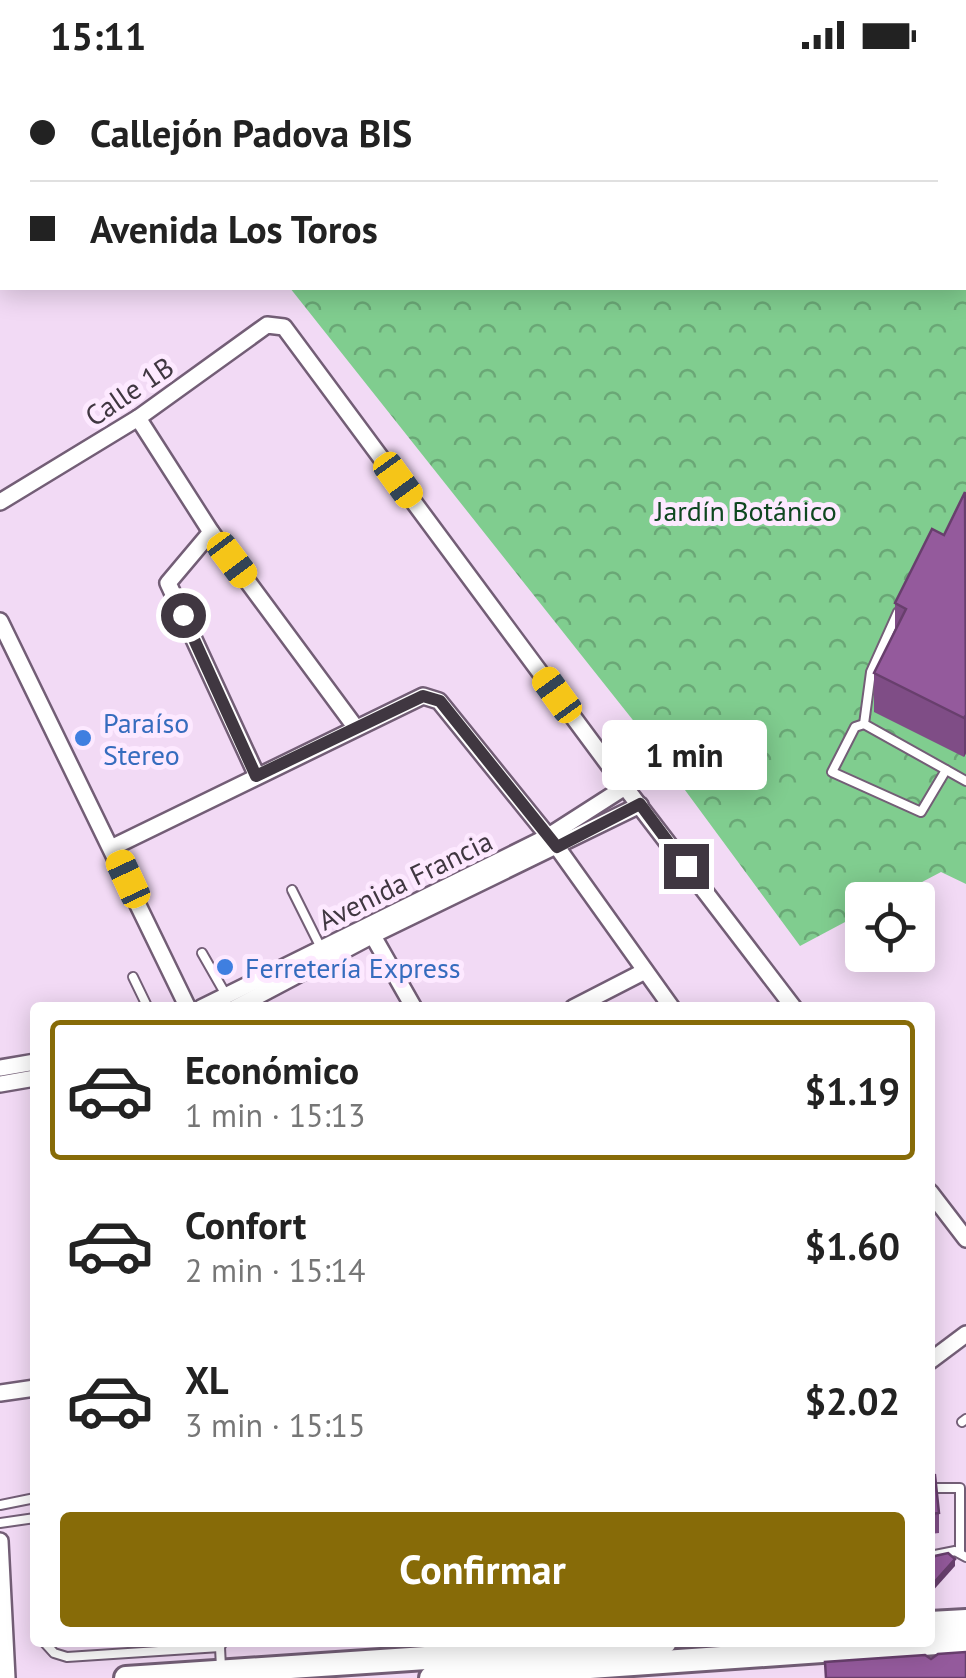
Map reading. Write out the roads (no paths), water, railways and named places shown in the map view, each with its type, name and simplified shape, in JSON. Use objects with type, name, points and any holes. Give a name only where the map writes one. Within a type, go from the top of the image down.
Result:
[{"type":"main road","points":[[935,1637],[966,1621]]},
{"type":"main road","points":[[935,1641],[966,1641]]},
{"type":"main road","points":[[432,1667],[456,1647]]},
{"type":"main road","points":[[432,1667],[465,1677],[517,1664],[556,1647]]},
{"type":"main road","points":[[126,1678],[517,1664],[578,1673],[862,1647]]},
{"type":"street","name":"Calle 1B","points":[[0,502],[138,418],[267,325],[284,327],[625,787]]},
{"type":"street","points":[[138,418],[211,532],[356,728]]},
{"type":"street","points":[[211,532],[168,583],[256,776]]},
{"type":"street","points":[[0,621],[185,1002]]},
{"type":"street","points":[[112,847],[423,696],[440,701],[552,842],[668,1002]]},
{"type":"street","points":[[625,787],[789,1002]]},
{"type":"street","name":"Avenida Francia","points":[[552,842],[625,787]]},
{"type":"street","name":"Avenida Francia","points":[[231,1001],[552,842],[640,804]]},
{"type":"street","points":[[370,930],[411,1002]]},
{"type":"street","name":"Avenida Francia","points":[[231,1001],[322,948],[370,930]]},
{"type":"street","points":[[585,1002],[645,970]]},
{"type":"street","points":[[0,1068],[30,1063]]},
{"type":"street","points":[[0,1084],[30,1079]]},
{"type":"street","points":[[935,1199],[966,1239]]},
{"type":"street","points":[[935,1357],[966,1334]]},
{"type":"street","points":[[0,1392],[30,1389]]},
{"type":"street","points":[[0,1542],[7,1678]]},
{"type":"lane","points":[[864,724],[871,672],[903,602]]},
{"type":"lane","points":[[946,770],[921,812],[832,772],[855,727],[864,724],[966,781]]},
{"type":"lane","points":[[292,890],[322,948]]},
{"type":"lane","points":[[202,953],[231,1001]]},
{"type":"lane","points":[[133,976],[145,1002]]},
{"type":"lane","points":[[935,1488],[960,1488],[963,1555],[935,1556]]},
{"type":"lane","points":[[0,1505],[30,1499]]},
{"type":"lane","points":[[0,1523],[30,1519]]},
{"type":"lane","points":[[49,1647],[66,1657],[185,1647]]},
{"type":"lane","points":[[221,1647],[221,1672]]},
{"type":"place","name":"Paraíso Stereo","points":[[83,738]]},
{"type":"place","name":"Ferretería Express","points":[[225,967]]},
{"type":"park label","name":"Jardín Botánico","points":[[746,510]]}]
